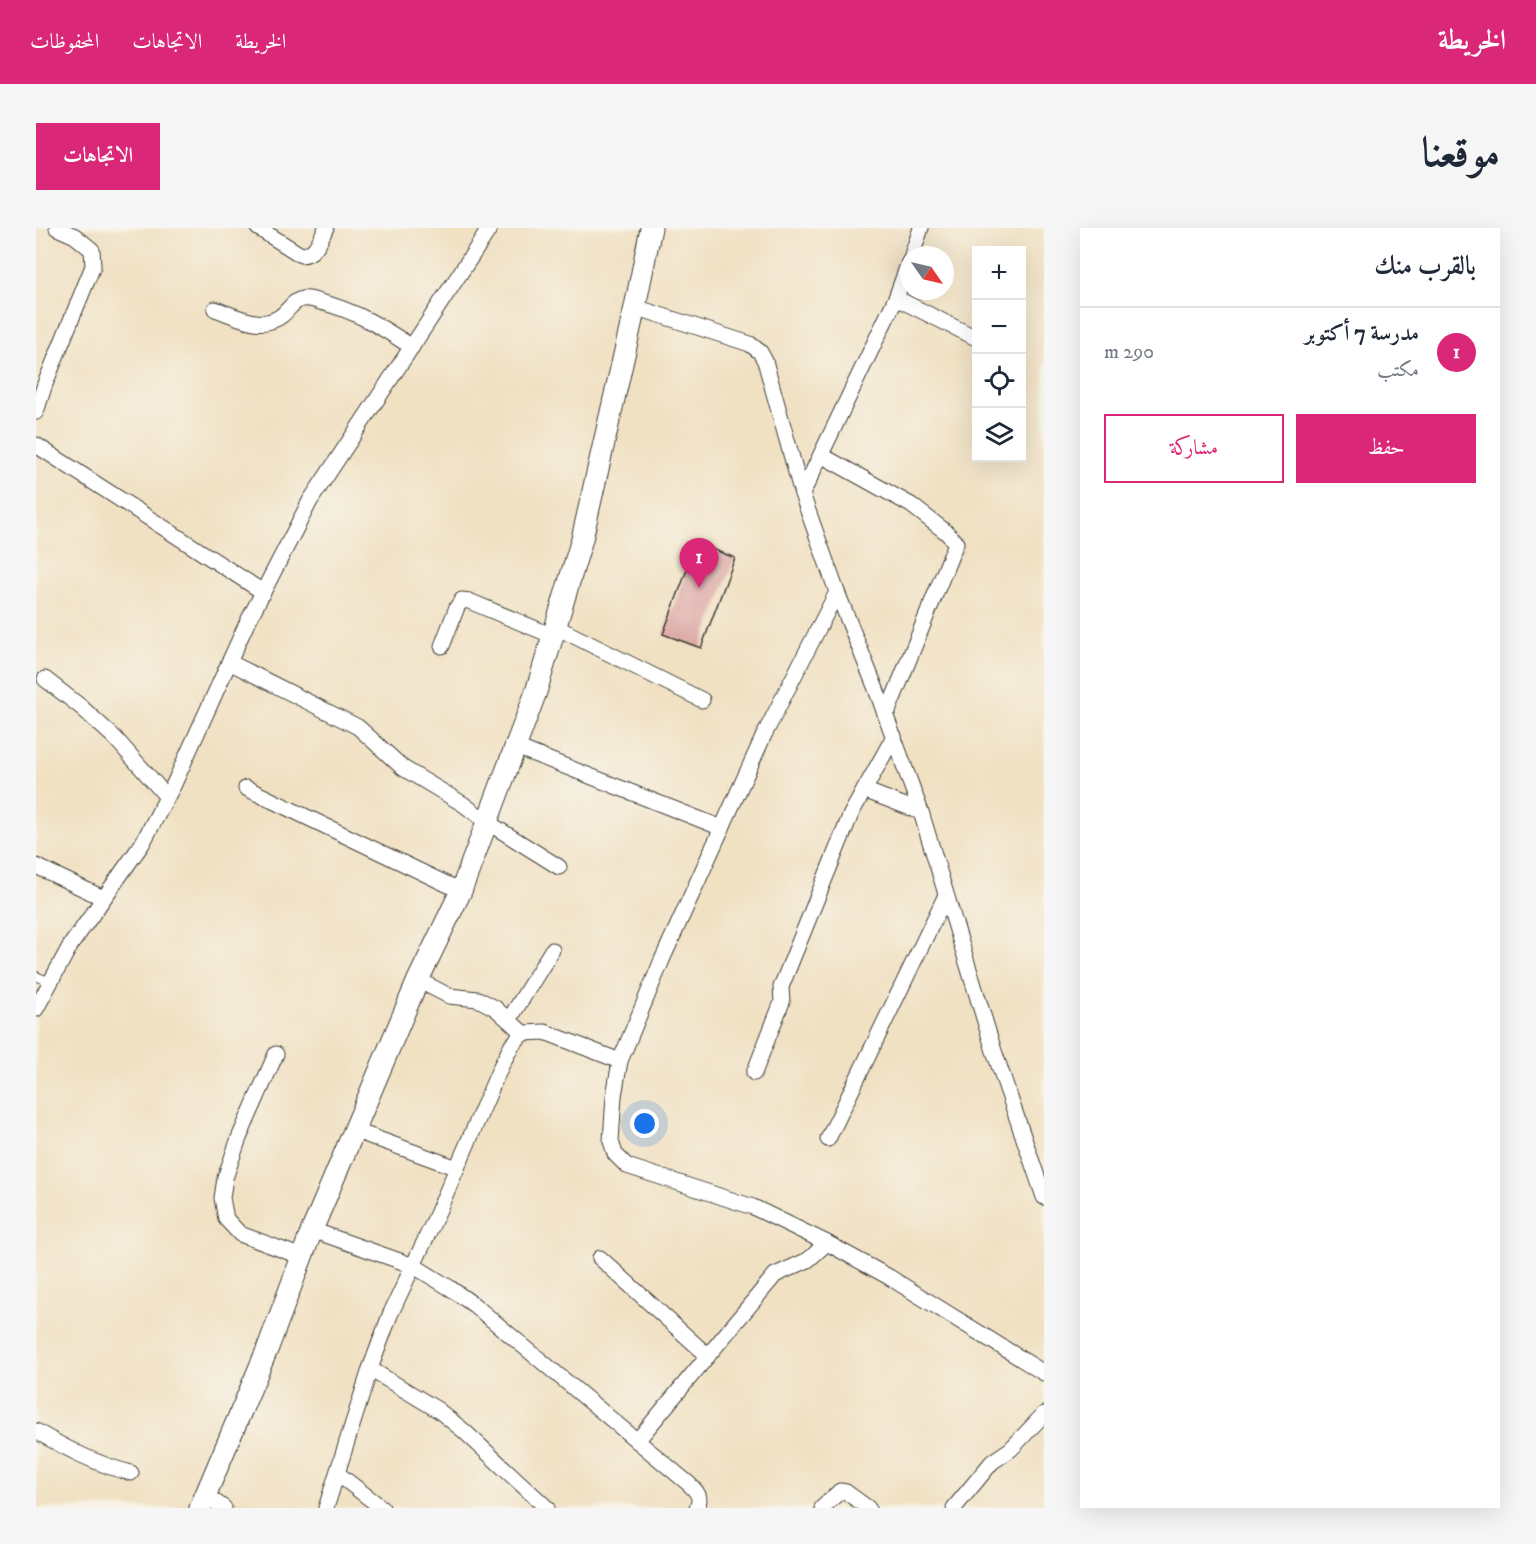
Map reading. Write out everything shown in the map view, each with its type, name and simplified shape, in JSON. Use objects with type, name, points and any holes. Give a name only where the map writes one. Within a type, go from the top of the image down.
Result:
[{"type":"street","points":[[36,412],[93,266],[92,250],[75,236],[57,228]]},
{"type":"street","points":[[258,228],[301,255],[313,251],[326,228]]},
{"type":"street","points":[[224,1508],[202,1502],[267,1350],[312,1230],[356,1131],[418,980],[461,891],[516,747],[582,539],[651,228]]},
{"type":"street","points":[[915,246],[921,228]]},
{"type":"street","points":[[36,1007],[43,979],[70,946],[142,844],[167,797],[293,530],[487,229]]},
{"type":"street","points":[[802,494],[900,287]]},
{"type":"street","points":[[215,309],[266,324],[283,315],[299,300],[307,298],[363,317],[412,347]]},
{"type":"street","points":[[896,298],[972,336]]},
{"type":"street","points":[[635,307],[750,344],[760,352],[765,361],[802,494],[921,812],[993,1050],[1043,1188]]},
{"type":"street","points":[[36,445],[263,592]]},
{"type":"street","points":[[821,455],[911,505],[946,532],[956,543],[886,716]]},
{"type":"street","points":[[837,592],[764,735],[662,960],[620,1061],[614,1096],[611,1141],[615,1154],[623,1163],[753,1207],[827,1242],[889,1277],[1044,1373]]},
{"type":"street","points":[[442,646],[462,600],[469,601],[554,631],[702,700]]},
{"type":"street","points":[[229,662],[358,727],[403,768],[559,867]]},
{"type":"street","points":[[45,679],[115,738],[167,797]]},
{"type":"street","points":[[754,1073],[782,1002],[781,987],[851,814],[894,736]]},
{"type":"street","points":[[516,747],[722,828]]},
{"type":"street","points":[[246,788],[461,891]]},
{"type":"street","points":[[864,790],[921,812]]},
{"type":"street","points":[[36,866],[103,898]]},
{"type":"street","points":[[828,1139],[945,897]]},
{"type":"street","points":[[508,1020],[552,950]]},
{"type":"street","points":[[418,980],[449,996],[478,999],[495,1008],[523,1034]]},
{"type":"street","points":[[326,1508],[370,1369],[390,1315],[414,1266],[506,1056],[523,1034],[534,1031],[545,1032],[620,1061]]},
{"type":"street","points":[[276,1054],[239,1138],[225,1178],[222,1198],[225,1219],[240,1234],[302,1257]]},
{"type":"street","points":[[356,1131],[457,1168]]},
{"type":"street","points":[[312,1230],[414,1266],[474,1305],[698,1494],[700,1500],[697,1508]]},
{"type":"street","points":[[637,1441],[775,1275],[808,1260],[827,1242]]},
{"type":"street","points":[[600,1258],[708,1356]]},
{"type":"street","points":[[370,1369],[438,1410],[547,1508]]},
{"type":"street","points":[[954,1508],[992,1462],[1011,1449],[1044,1414]]},
{"type":"street","points":[[36,1431],[104,1466],[131,1473]]},
{"type":"street","points":[[338,1474],[382,1508]]},
{"type":"street","points":[[822,1508],[840,1491],[846,1492],[868,1508]]},
{"type":"building","points":[[697,543],[735,558],[701,648],[663,634]]},
{"type":"place","name":"مدرسة 7 أكتوبر","points":[[699,588]]}]
